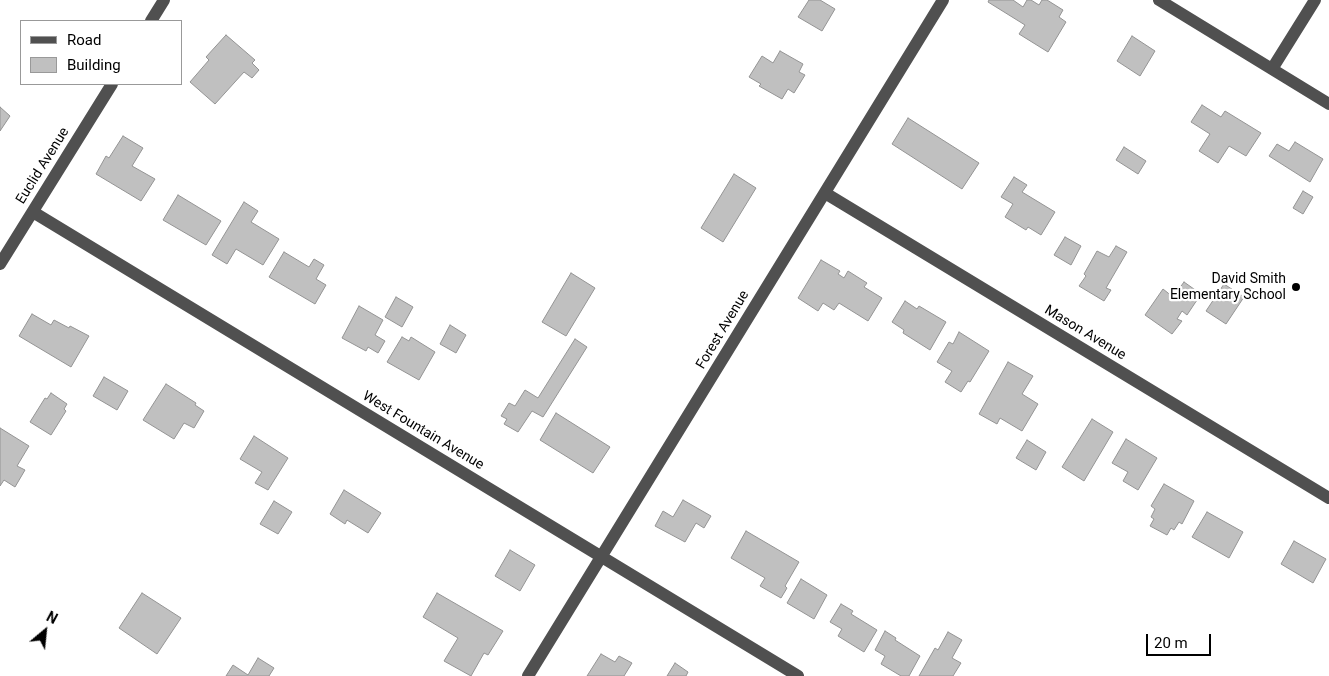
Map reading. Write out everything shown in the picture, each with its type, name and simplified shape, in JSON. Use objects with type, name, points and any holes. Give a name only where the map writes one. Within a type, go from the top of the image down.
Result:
[{"type":"street","points":[[152,20],[164,0]]},
{"type":"street","name":"Forest Avenue","points":[[528,676],[943,0]]},
{"type":"street","points":[[1159,0],[1329,104]]},
{"type":"street","points":[[1272,69],[1315,0]]},
{"type":"street","name":"Euclid Avenue","points":[[0,264],[111,85]]},
{"type":"street","name":"Mason Avenue","points":[[824,193],[1329,498]]},
{"type":"street","name":"West Fountain Avenue","points":[[33,212],[798,676]]},
{"type":"building","points":[[809,0],[820,0],[835,9],[822,31],[798,17]]},
{"type":"building","points":[[989,0],[1013,0],[1023,7],[1027,0],[1031,0],[1039,5],[1042,0],[1047,0],[1063,10],[1059,17],[1066,22],[1048,52],[1019,34],[1025,25],[988,2]]},
{"type":"building","points":[[226,35],[255,60],[252,63],[259,70],[252,78],[244,72],[215,104],[190,82],[209,60],[206,57]]},
{"type":"building","points":[[1132,36],[1155,51],[1140,76],[1117,61]]},
{"type":"building","points":[[780,51],[803,64],[799,72],[805,75],[794,93],[788,89],[782,99],[759,86],[761,84],[749,77],[762,56],[773,63]]},
{"type":"building","points":[[1202,105],[1221,117],[1225,111],[1261,133],[1246,156],[1229,146],[1218,163],[1199,151],[1210,134],[1191,122]]},
{"type":"building","points":[[0,107],[10,116],[0,131]]},
{"type":"building","points":[[908,118],[979,163],[962,189],[892,144]]},
{"type":"building","points":[[123,136],[143,148],[132,166],[155,179],[141,201],[96,174],[106,156],[109,158]]},
{"type":"building","points":[[1295,142],[1323,159],[1310,182],[1269,156],[1277,144],[1289,151]]},
{"type":"building","points":[[1124,147],[1146,161],[1138,174],[1116,160]]},
{"type":"building","points":[[734,174],[756,188],[723,242],[701,228]]},
{"type":"building","points":[[1014,177],[1027,185],[1022,192],[1055,212],[1041,235],[1028,227],[1026,230],[1005,217],[1013,204],[1001,197]]},
{"type":"building","points":[[1303,191],[1313,197],[1303,214],[1293,208]]},
{"type":"building","points":[[178,195],[221,221],[206,245],[163,220]]},
{"type":"building","points":[[244,202],[258,211],[251,222],[279,239],[263,265],[236,249],[227,264],[212,255]]},
{"type":"building","points":[[1065,237],[1081,246],[1071,265],[1054,255]]},
{"type":"building","points":[[1116,246],[1127,252],[1106,288],[1111,290],[1104,301],[1079,286],[1086,276],[1084,274],[1097,251],[1109,257]]},
{"type":"building","points":[[284,252],[309,267],[314,259],[324,265],[316,279],[326,285],[315,304],[269,277]]},
{"type":"building","points":[[821,260],[840,271],[838,274],[844,278],[848,271],[867,283],[864,287],[882,298],[868,321],[839,303],[834,310],[823,303],[818,311],[798,298]]},
{"type":"building","points":[[571,273],[595,288],[566,336],[542,322]]},
{"type":"building","points":[[1184,282],[1201,294],[1187,315],[1182,311],[1177,319],[1182,321],[1172,334],[1145,315],[1163,289],[1173,297]]},
{"type":"building","points":[[1224,284],[1244,297],[1226,324],[1206,311]]},
{"type":"building","points":[[396,297],[413,307],[402,327],[385,317]]},
{"type":"building","points":[[905,301],[917,309],[919,306],[946,322],[930,350],[903,333],[904,330],[892,322]]},
{"type":"building","points":[[359,306],[383,320],[375,335],[385,341],[378,353],[368,347],[366,351],[342,338]]},
{"type":"building","points":[[32,314],[51,325],[54,320],[89,336],[71,367],[19,336]]},
{"type":"building","points":[[450,325],[466,335],[456,353],[440,344]]},
{"type":"building","points":[[959,332],[989,351],[970,382],[968,381],[961,392],[945,382],[952,371],[937,362],[949,342],[953,344]]},
{"type":"building","points":[[402,337],[409,341],[411,337],[435,352],[419,380],[387,362]]},
{"type":"building","points":[[575,339],[587,347],[543,417],[532,411],[518,432],[504,424],[507,419],[501,416],[509,403],[515,406],[525,390],[538,398]]},
{"type":"building","points":[[1008,362],[1033,376],[1022,394],[1038,404],[1022,431],[1000,418],[997,424],[979,414]]},
{"type":"building","points":[[104,377],[128,391],[117,410],[93,396]]},
{"type":"building","points":[[166,384],[196,403],[195,405],[204,411],[194,428],[184,423],[174,439],[143,420]]},
{"type":"building","points":[[51,393],[67,404],[64,409],[66,411],[51,435],[30,422],[45,398],[47,399]]},
{"type":"building","points":[[556,413],[610,447],[593,473],[540,440]]},
{"type":"building","points":[[1092,419],[1113,432],[1084,481],[1062,467]]},
{"type":"building","points":[[0,428],[29,446],[17,466],[25,470],[15,487],[4,480],[0,486]]},
{"type":"building","points":[[254,436],[288,458],[268,490],[255,483],[262,472],[240,459]]},
{"type":"building","points":[[1126,439],[1157,458],[1138,490],[1123,481],[1128,472],[1112,463]]},
{"type":"building","points":[[1027,440],[1046,452],[1036,470],[1016,458]]},
{"type":"building","points":[[1164,484],[1194,501],[1182,524],[1179,522],[1174,530],[1171,528],[1167,535],[1150,526],[1154,519],[1151,517],[1155,509],[1151,506]]},
{"type":"building","points":[[344,490],[381,513],[368,533],[347,520],[345,524],[330,514]]},
{"type":"building","points":[[683,500],[711,516],[704,528],[696,523],[685,542],[655,526],[663,511],[673,517]]},
{"type":"building","points":[[274,501],[292,512],[278,534],[260,524]]},
{"type":"building","points":[[1207,512],[1243,532],[1229,558],[1192,537]]},
{"type":"building","points":[[746,531],[799,562],[785,586],[787,588],[781,598],[760,586],[765,578],[731,558]]},
{"type":"building","points":[[1294,541],[1326,559],[1313,583],[1281,564]]},
{"type":"building","points":[[510,550],[535,565],[520,591],[495,576]]},
{"type":"building","points":[[801,579],[827,595],[814,619],[787,603]]},
{"type":"building","points":[[142,593],[181,618],[157,654],[119,628]]},
{"type":"building","points":[[437,593],[503,631],[488,655],[484,653],[471,676],[444,661],[458,638],[423,617]]},
{"type":"building","points":[[841,604],[853,611],[851,614],[877,630],[864,652],[838,636],[842,629],[830,622]]},
{"type":"building","points":[[885,631],[896,638],[895,640],[920,656],[909,676],[901,676],[881,664],[885,656],[875,650]]},
{"type":"building","points":[[948,632],[962,640],[952,658],[961,663],[953,676],[919,676],[935,648],[938,650]]},
{"type":"building","points":[[601,654],[615,662],[619,656],[632,663],[624,676],[587,676]]},
{"type":"building","points":[[258,658],[274,668],[269,676],[226,676],[233,665],[248,675]]},
{"type":"building","points":[[675,663],[688,672],[686,676],[667,676]]},
{"type":"place","name":"David Smith Elementary School","points":[[1296,287]]}]
